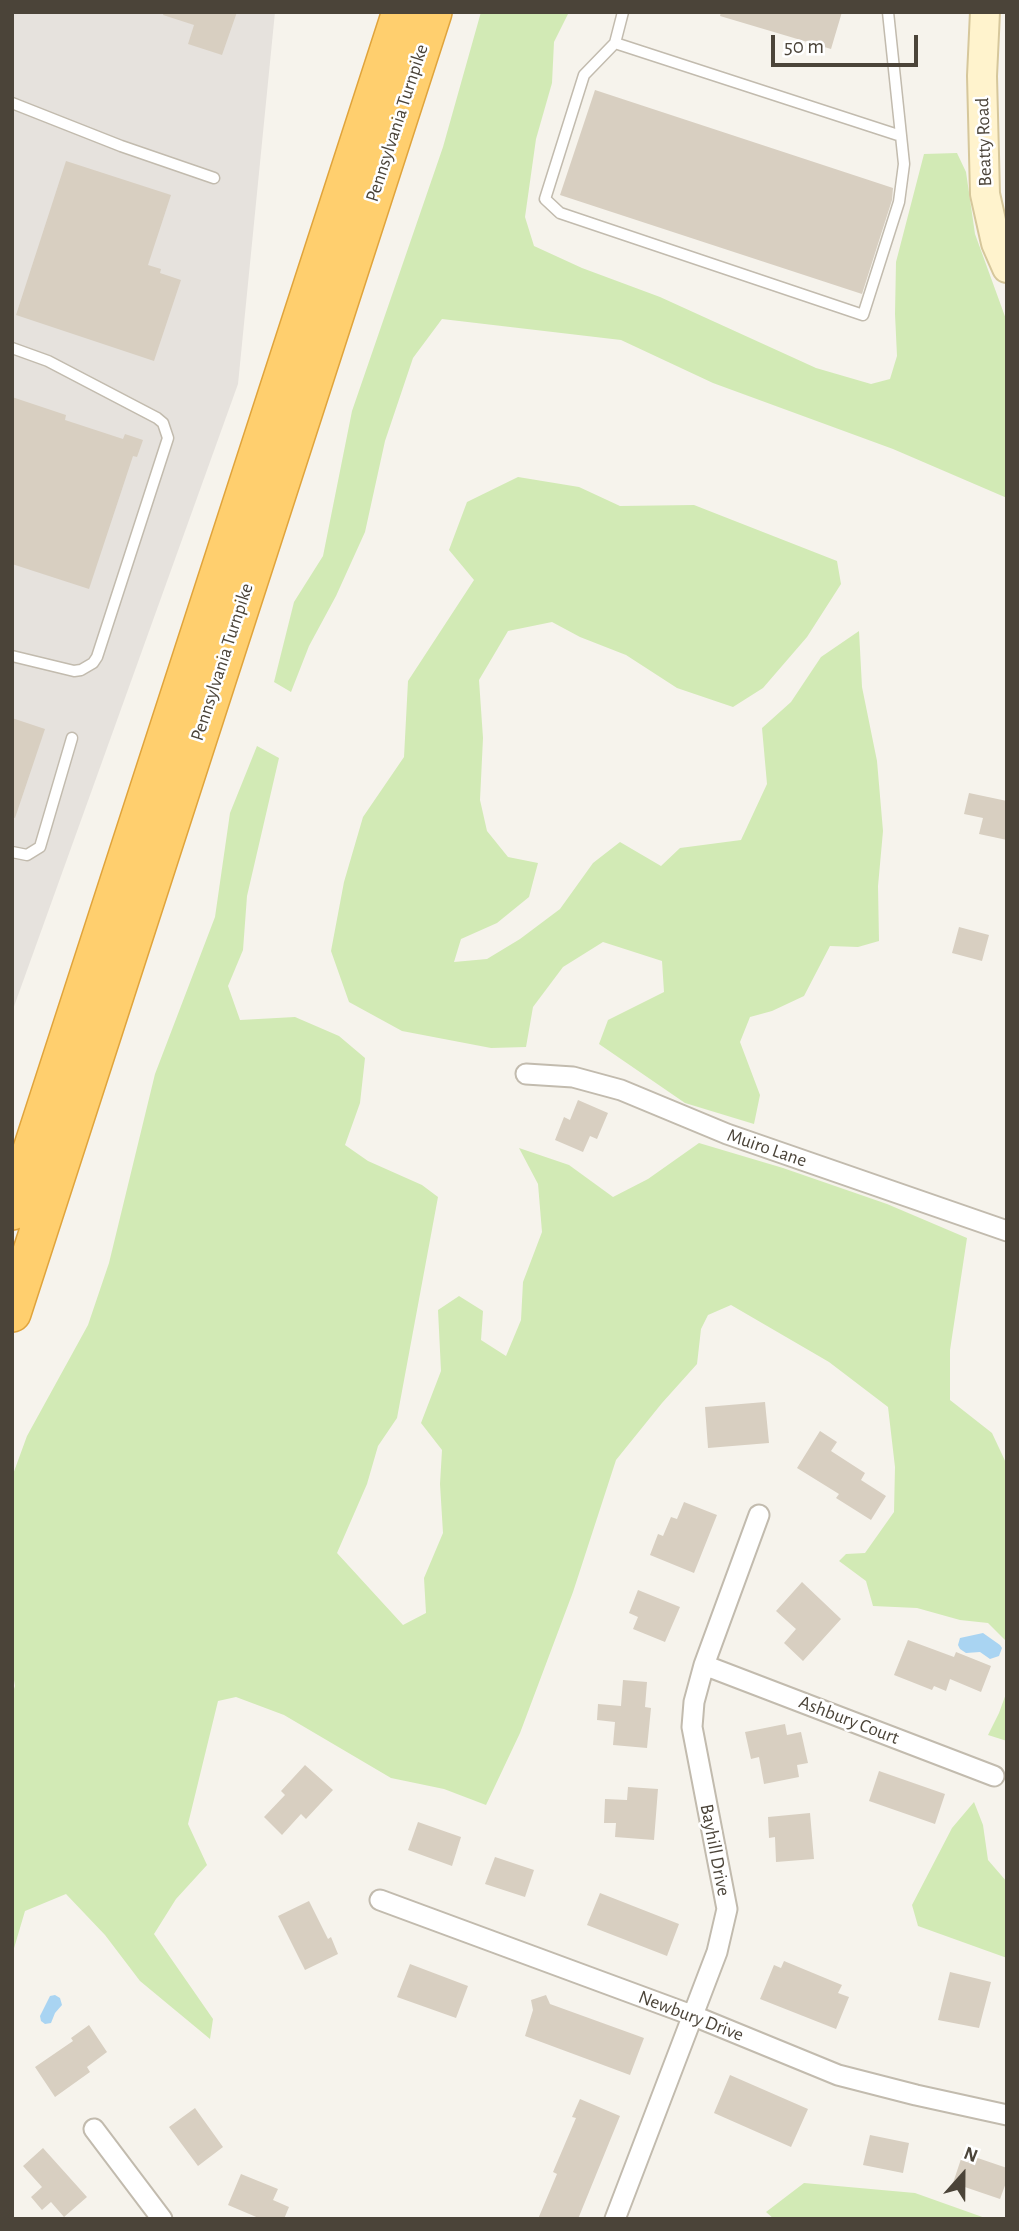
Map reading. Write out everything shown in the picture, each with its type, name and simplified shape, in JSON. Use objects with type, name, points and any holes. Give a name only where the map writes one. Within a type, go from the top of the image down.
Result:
[{"type":"highway","name":"Pennsylvania Turnpike","points":[[12,1211],[401,12]]},
{"type":"highway","name":"Pennsylvania Turnpike","points":[[12,1312],[433,12]]},
{"type":"street","name":"Beatty Road","points":[[985,12],[982,76],[985,194],[996,243],[1007,268]]},
{"type":"street","name":"Muiro Lane","points":[[526,1074],[573,1077],[621,1090],[727,1134],[1007,1231]]},
{"type":"street","name":"Bayhill Drive","points":[[615,2219],[694,2016],[717,1952],[727,1909],[692,1727],[694,1702],[704,1665],[759,1516]]},
{"type":"street","name":"Ashbury Court","points":[[704,1665],[995,1776]]},
{"type":"street","name":"Newbury Drive","points":[[380,1900],[694,2016],[838,2075],[1007,2115]]},
{"type":"street","points":[[94,2129],[162,2219]]},
{"type":"lane","points":[[624,12],[615,43],[584,75],[545,199],[560,214],[863,315],[898,202],[904,164],[888,12]]},
{"type":"lane","points":[[615,43],[901,136]]},
{"type":"lane","points":[[12,103],[121,146],[214,178]]},
{"type":"lane","points":[[12,348],[48,361],[157,418],[167,430],[168,438],[93,663],[87,668],[74,671],[12,656]]},
{"type":"lane","points":[[12,852],[27,855],[40,847],[72,738]]},
{"type":"shaded area","points":[[12,12],[275,12],[238,384],[12,1012]]},
{"type":"green space","points":[[481,12],[569,12],[554,42],[552,83],[536,139],[525,217],[534,246],[582,268],[660,297],[816,368],[871,384],[890,379],[897,356],[896,262],[924,154],[957,153],[966,172],[975,234],[1007,322],[1007,498],[893,449],[713,383],[621,340],[442,319],[413,358],[385,441],[365,532],[336,596],[309,646],[291,692],[274,682],[294,602],[323,556],[352,411],[443,147]]},
{"type":"green space","points":[[518,477],[579,487],[620,506],[694,505],[837,561],[841,584],[807,637],[763,688],[733,707],[677,688],[626,655],[580,637],[552,622],[508,631],[479,680],[483,738],[480,800],[487,831],[508,857],[538,863],[529,897],[497,923],[461,939],[454,962],[487,959],[520,939],[560,909],[593,863],[620,842],[661,866],[680,848],[741,840],[767,784],[762,728],[791,702],[821,657],[859,631],[862,687],[877,761],[883,831],[878,886],[879,941],[858,947],[830,946],[804,996],[772,1011],[750,1017],[740,1042],[760,1095],[754,1124],[685,1103],[599,1044],[608,1020],[664,992],[662,961],[603,942],[563,967],[533,1007],[526,1047],[491,1048],[402,1031],[349,1002],[331,951],[344,882],[363,817],[404,757],[408,681],[474,580],[449,550],[467,502]]},
{"type":"green space","points":[[257,746],[279,758],[247,896],[243,950],[228,986],[240,1020],[295,1017],[339,1036],[365,1058],[360,1103],[345,1145],[368,1161],[422,1185],[438,1197],[397,1418],[378,1446],[367,1484],[337,1553],[403,1625],[426,1613],[424,1578],[443,1533],[440,1484],[442,1450],[421,1423],[441,1371],[438,1310],[459,1296],[483,1311],[481,1340],[506,1356],[521,1320],[523,1282],[542,1232],[538,1184],[519,1148],[569,1165],[613,1197],[648,1179],[699,1143],[783,1168],[887,1204],[967,1238],[950,1350],[950,1400],[992,1433],[1007,1465],[1007,1642],[988,1623],[960,1620],[917,1608],[873,1606],[866,1581],[839,1561],[846,1554],[865,1553],[894,1512],[895,1467],[888,1407],[829,1362],[731,1305],[708,1315],[701,1329],[697,1364],[616,1460],[573,1592],[520,1733],[486,1805],[444,1789],[391,1778],[284,1715],[236,1697],[218,1701],[188,1824],[207,1865],[176,1899],[154,1934],[213,2019],[210,2039],[140,1981],[105,1935],[66,1894],[25,1911],[12,1955],[12,1695],[15,1686],[12,1668],[12,1477],[27,1436],[88,1325],[109,1263],[155,1074],[215,917],[230,813]]},
{"type":"green space","points":[[1007,1691],[1007,1741],[988,1735]]},
{"type":"green space","points":[[974,1802],[983,1825],[988,1860],[1007,1882],[1007,1958],[918,1926],[912,1905],[952,1828]]},
{"type":"green space","points":[[804,2183],[915,2193],[988,2219],[774,2219],[766,2212]]},
{"type":"water","points":[[983,1633],[1000,1645],[1002,1648],[999,1656],[990,1659],[980,1652],[966,1653],[960,1649],[960,1638]]},
{"type":"water","points":[[50,1996],[60,1998],[62,2005],[51,2023],[45,2024],[40,2016]]},
{"type":"building","points":[[164,12],[237,12],[222,55],[188,44],[194,25],[163,15]]},
{"type":"building","points":[[721,12],[842,12],[831,49],[720,16]]},
{"type":"building","points":[[595,90],[893,188],[892,200],[862,294],[560,195]]},
{"type":"building","points":[[66,161],[171,195],[148,265],[161,269],[160,273],[181,280],[154,361],[16,315]]},
{"type":"building","points":[[12,397],[66,415],[65,420],[123,439],[125,434],[143,440],[137,457],[133,456],[89,589],[12,564]]},
{"type":"building","points":[[12,718],[45,729],[15,818],[12,817]]},
{"type":"building","points":[[969,793],[1007,801],[1007,840],[979,834],[983,818],[964,814]]},
{"type":"building","points":[[959,927],[989,935],[982,961],[952,953]]},
{"type":"building","points":[[578,1100],[608,1113],[597,1139],[590,1136],[583,1152],[555,1140],[564,1117],[570,1120]]},
{"type":"building","points":[[765,1402],[769,1443],[708,1448],[705,1407]]},
{"type":"building","points":[[820,1431],[837,1442],[831,1451],[865,1473],[861,1480],[886,1496],[871,1520],[836,1498],[839,1494],[797,1468]]},
{"type":"building","points":[[684,1502],[717,1515],[694,1573],[650,1555],[658,1534],[663,1536],[671,1517],[677,1519]]},
{"type":"building","points":[[802,1582],[841,1619],[803,1661],[784,1643],[796,1629],[776,1611]]},
{"type":"building","points":[[638,1590],[680,1607],[665,1642],[633,1629],[638,1617],[629,1613]]},
{"type":"building","points":[[908,1640],[954,1657],[956,1652],[991,1666],[981,1692],[950,1679],[946,1691],[934,1686],[932,1690],[894,1675]]},
{"type":"building","points":[[623,1680],[647,1682],[645,1707],[651,1708],[647,1748],[613,1745],[615,1722],[597,1720],[598,1704],[621,1706]]},
{"type":"building","points":[[785,1724],[787,1735],[801,1732],[808,1763],[797,1765],[799,1777],[764,1784],[759,1757],[751,1759],[745,1732]]},
{"type":"building","points":[[305,1765],[333,1790],[306,1819],[301,1814],[282,1835],[264,1817],[285,1795],[281,1791]]},
{"type":"building","points":[[879,1771],[945,1794],[935,1824],[869,1801]]},
{"type":"building","points":[[628,1787],[658,1789],[654,1840],[615,1837],[616,1823],[604,1823],[605,1799],[627,1800]]},
{"type":"building","points":[[810,1813],[814,1859],[776,1862],[775,1837],[769,1838],[768,1817]]},
{"type":"building","points":[[418,1822],[461,1837],[452,1866],[408,1850]]},
{"type":"building","points":[[495,1857],[534,1870],[525,1897],[485,1884]]},
{"type":"building","points":[[600,1893],[679,1924],[667,1956],[587,1925]]},
{"type":"building","points":[[309,1901],[338,1954],[305,1970],[278,1916]]},
{"type":"building","points":[[784,1961],[842,1985],[838,1993],[849,1997],[836,2029],[760,1999],[774,1965],[781,1968]]},
{"type":"building","points":[[410,1964],[468,1986],[456,2018],[397,1997]]},
{"type":"building","points":[[950,1972],[991,1982],[979,2028],[938,2020]]},
{"type":"building","points":[[546,1995],[550,2004],[644,2038],[630,2075],[525,2036],[533,2010],[531,2000]]},
{"type":"building","points":[[89,2025],[107,2052],[87,2067],[90,2072],[55,2097],[35,2067],[73,2041],[71,2038]]},
{"type":"building","points":[[730,2075],[808,2109],[791,2147],[714,2113]]},
{"type":"building","points":[[580,2099],[620,2116],[578,2219],[538,2219],[557,2174],[553,2172],[576,2118],[572,2117]]},
{"type":"building","points":[[195,2108],[223,2147],[198,2166],[169,2127]]},
{"type":"building","points":[[870,2135],[909,2143],[903,2173],[863,2165]]},
{"type":"building","points":[[43,2148],[87,2197],[64,2217],[51,2202],[42,2210],[31,2197],[42,2187],[23,2166]]},
{"type":"building","points":[[963,2153],[1007,2168],[1007,2180],[1000,2199],[953,2183]]},
{"type":"building","points":[[241,2174],[278,2189],[273,2200],[289,2207],[284,2219],[261,2219],[228,2205]]}]
